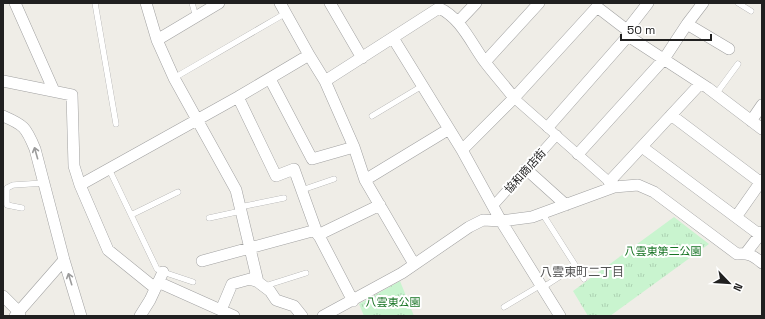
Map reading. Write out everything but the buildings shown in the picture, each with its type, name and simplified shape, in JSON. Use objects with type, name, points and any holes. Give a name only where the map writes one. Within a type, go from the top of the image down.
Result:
[{"type":"street","points":[[15,3],[54,92]]},
{"type":"street","points":[[146,3],[157,40],[174,78],[236,190],[250,249],[261,284]]},
{"type":"street","points":[[157,40],[219,3]]},
{"type":"street","points":[[280,3],[325,81],[354,147],[366,180],[414,264]]},
{"type":"street","points":[[330,3],[362,58]]},
{"type":"street","points":[[458,22],[476,3]]},
{"type":"street","points":[[485,62],[539,3]]},
{"type":"street","points":[[548,127],[627,33],[648,3]]},
{"type":"street","points":[[578,154],[664,59],[703,3]]},
{"type":"street","points":[[462,150],[514,98],[597,7],[627,33],[716,94],[762,129]]},
{"type":"street","points":[[325,81],[440,8],[448,12],[458,22],[485,62],[514,98],[612,184],[638,185],[654,192],[736,254],[746,253],[757,258],[762,263]]},
{"type":"street","points":[[687,24],[729,48]]},
{"type":"street","points":[[393,38],[462,150],[501,221],[560,316]]},
{"type":"street","points":[[80,185],[270,79],[309,55]]},
{"type":"street","points":[[270,79],[312,160],[354,147]]},
{"type":"street","points":[[3,80],[72,95],[74,166],[80,185],[108,250],[159,281],[234,316]]},
{"type":"street","points":[[323,316],[402,273],[469,227],[483,220],[501,221],[532,217],[566,205],[612,184],[642,147],[700,84]]},
{"type":"street","points":[[238,97],[276,176],[294,169],[317,233],[353,300]]},
{"type":"street","points":[[751,121],[762,105]]},
{"type":"street","points":[[671,115],[761,181],[736,217]]},
{"type":"street","points":[[3,116],[18,122],[28,131],[35,149],[64,260],[82,316]]},
{"type":"street","points":[[366,180],[449,129]]},
{"type":"street","name":"協和商店街","points":[[493,206],[557,135]]},
{"type":"street","points":[[642,147],[736,217],[761,233],[746,253]]},
{"type":"street","points":[[526,169],[566,205]]},
{"type":"street","points":[[202,262],[317,233],[380,205]]},
{"type":"street","points":[[3,296],[18,315],[64,260]]},
{"type":"street","points":[[221,310],[232,284],[250,279],[261,284],[270,291],[276,300],[294,306],[302,316]]},
{"type":"street","points":[[140,316],[159,281]]},
{"type":"lane","points":[[95,3],[116,124]]},
{"type":"lane","points":[[192,3],[196,17]]},
{"type":"lane","points":[[738,3],[750,11]]},
{"type":"lane","points":[[174,78],[286,13]]},
{"type":"lane","points":[[716,94],[738,64]]},
{"type":"lane","points":[[372,116],[422,86]]},
{"type":"lane","points":[[109,169],[157,269],[159,281],[193,282]]},
{"type":"lane","points":[[302,190],[334,179]]},
{"type":"lane","points":[[22,208],[7,205],[7,188],[13,185],[44,183]]},
{"type":"lane","points":[[131,215],[178,192]]},
{"type":"lane","points":[[209,218],[284,198]]},
{"type":"lane","points":[[542,213],[584,280]]},
{"type":"lane","points":[[504,307],[576,266]]},
{"type":"lane","points":[[261,284],[306,273]]},
{"type":"green space","name":"八雲東第二公園","points":[[674,217],[709,244],[610,316],[588,316],[573,291]]},
{"type":"green space","name":"八雲東公園","points":[[400,281],[414,316],[364,316],[359,304]]},
{"type":"district","name":"八雲東町二丁目","points":[[582,272]]}]
